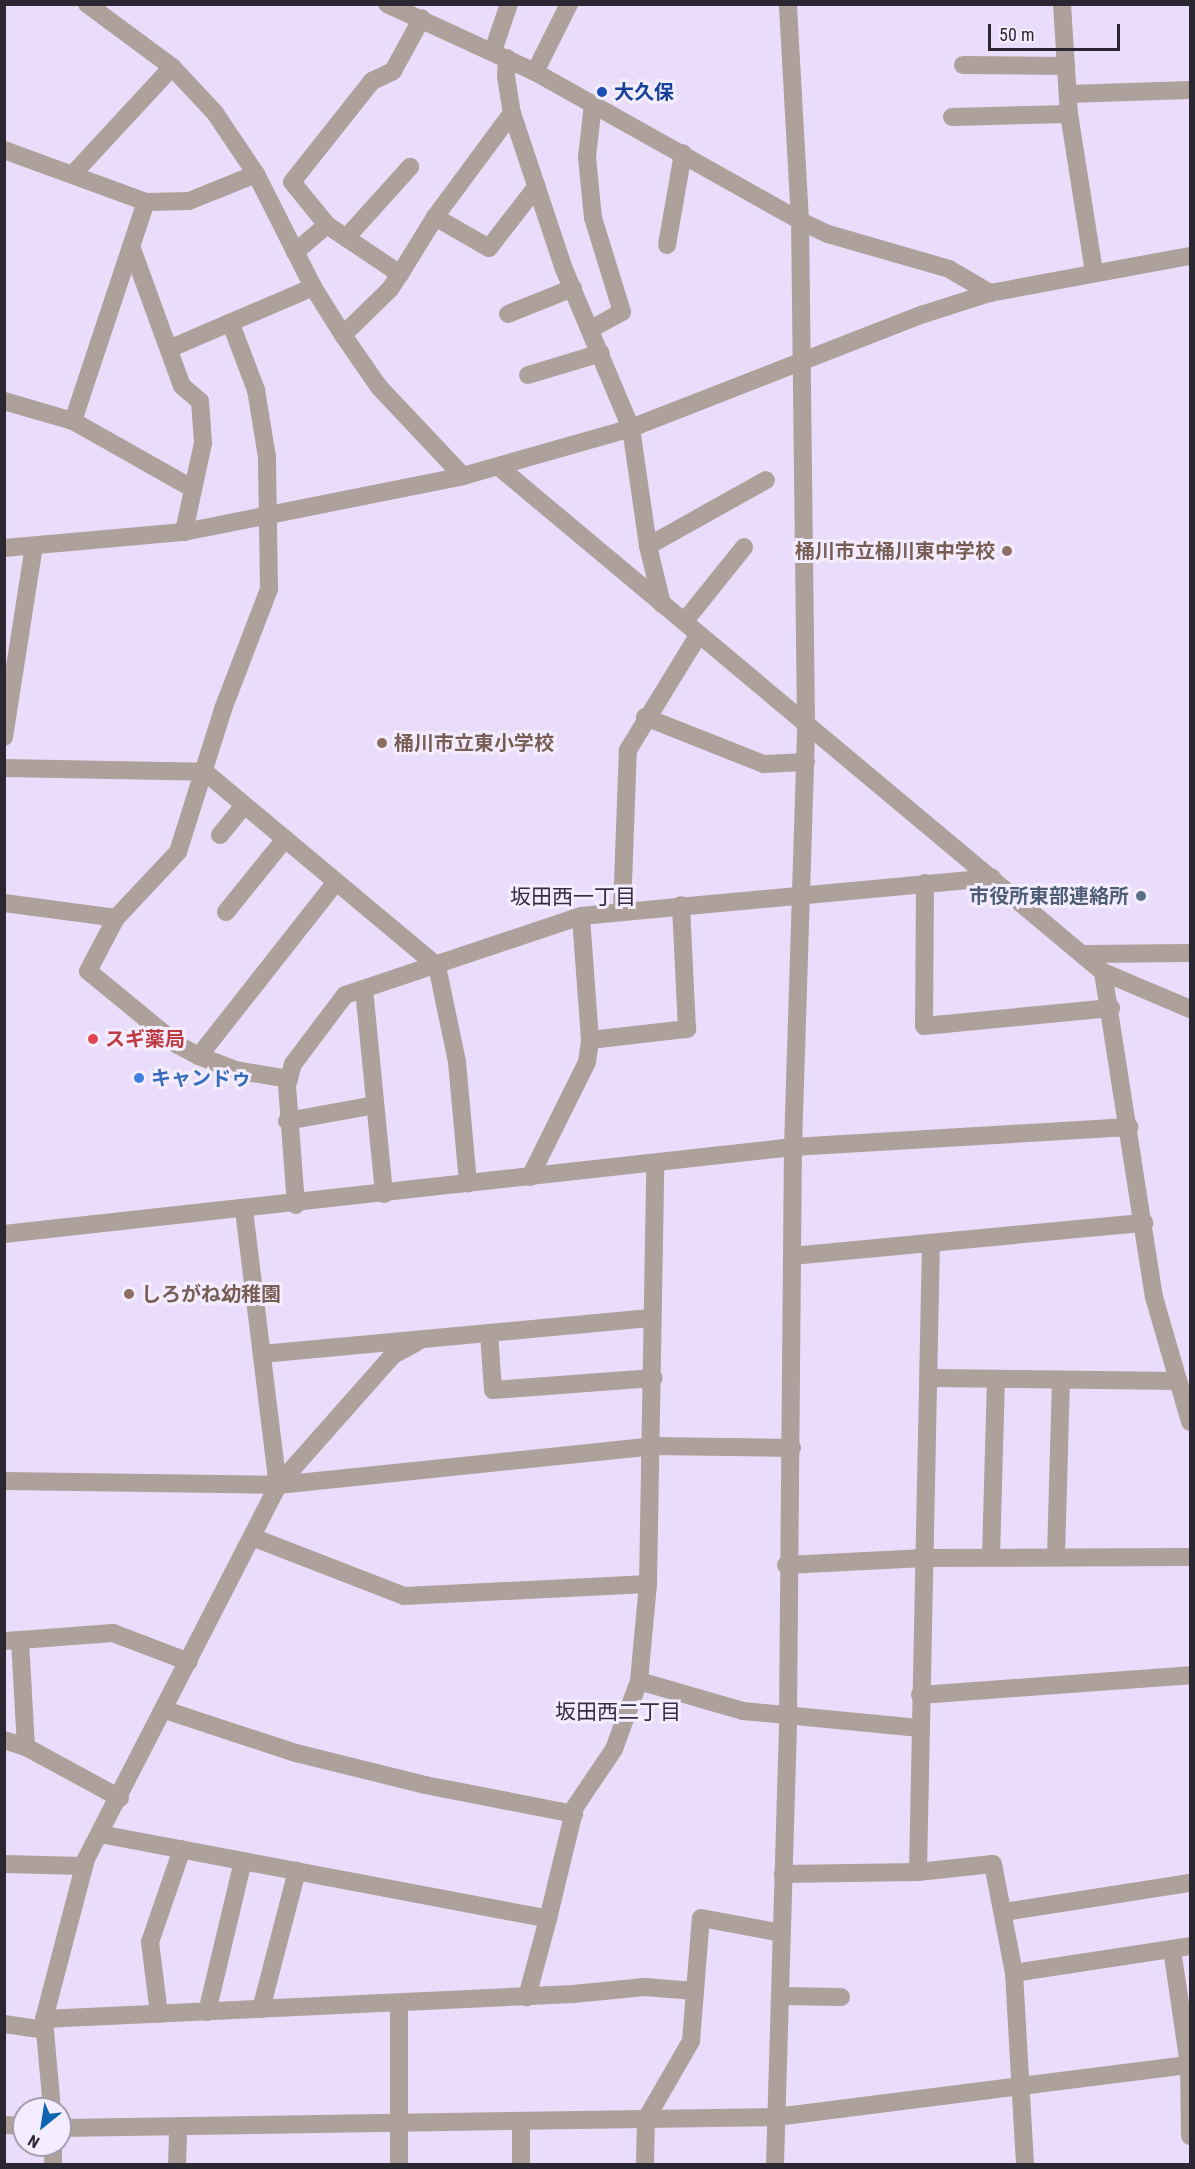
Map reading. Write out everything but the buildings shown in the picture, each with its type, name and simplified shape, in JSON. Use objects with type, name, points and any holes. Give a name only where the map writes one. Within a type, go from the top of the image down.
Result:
[{"type":"street","points":[[87,4],[172,67],[214,112],[255,174],[313,287],[343,335],[379,387],[463,476]]},
{"type":"street","points":[[509,4],[500,54],[512,113],[573,288],[631,428],[648,546],[662,604]]},
{"type":"street","points":[[534,72],[569,4]]},
{"type":"street","points":[[775,2164],[782,1996],[788,1715],[786,1565],[792,1448],[794,1147],[804,894],[806,762],[800,221],[788,4]]},
{"type":"street","points":[[1062,4],[1069,114],[1094,271]]},
{"type":"street","points":[[398,6],[534,72],[683,153],[800,221],[828,234],[949,269],[990,292]]},
{"type":"street","points":[[400,274],[327,225],[292,182],[372,81],[393,71],[422,18]]},
{"type":"street","points":[[963,65],[1066,66]]},
{"type":"street","points":[[73,174],[172,67]]},
{"type":"street","points":[[1068,94],[1191,90]]},
{"type":"street","points":[[591,329],[622,312],[593,218],[587,157],[593,104]]},
{"type":"street","points":[[343,335],[390,289],[435,217],[512,113]]},
{"type":"street","points":[[952,117],[1069,114]]},
{"type":"street","points":[[4,150],[146,202],[189,201],[255,174]]},
{"type":"street","points":[[668,245],[683,153]]},
{"type":"street","points":[[346,238],[410,167]]},
{"type":"street","points":[[435,217],[489,248],[537,186]]},
{"type":"street","points":[[73,421],[146,202]]},
{"type":"street","points":[[295,252],[327,225]]},
{"type":"street","points":[[131,246],[171,348],[182,386],[200,400],[203,443],[184,532]]},
{"type":"street","points":[[4,548],[184,532],[463,476],[631,428],[802,364],[924,314],[990,292],[1094,271],[1191,256]]},
{"type":"street","points":[[171,348],[313,287]]},
{"type":"street","points":[[508,314],[573,288]]},
{"type":"street","points":[[231,324],[256,390],[267,457],[270,589],[223,709],[178,852],[116,918],[88,971],[178,1045],[235,1070],[289,1079]]},
{"type":"street","points":[[528,375],[601,353]]},
{"type":"street","points":[[4,401],[73,421],[194,489]]},
{"type":"street","points":[[499,467],[1086,954],[1103,972],[1191,1009]]},
{"type":"street","points":[[648,546],[766,480]]},
{"type":"street","points":[[4,737],[34,546]]},
{"type":"street","points":[[684,622],[744,547]]},
{"type":"street","points":[[622,910],[628,750],[645,717],[699,634]]},
{"type":"street","points":[[645,717],[764,764],[806,762]]},
{"type":"street","points":[[4,768],[205,772],[437,966],[457,1062],[468,1184]]},
{"type":"street","points":[[220,835],[244,805]]},
{"type":"street","points":[[226,912],[285,839]]},
{"type":"street","points":[[296,1204],[287,1121],[289,1079],[293,1064],[345,995],[581,916],[622,910],[992,878]]},
{"type":"street","points":[[199,1056],[336,882]]},
{"type":"street","points":[[925,883],[924,1026],[1111,1008]]},
{"type":"street","points":[[4,903],[116,918]]},
{"type":"street","points":[[590,1040],[687,1029],[681,905]]},
{"type":"street","points":[[530,1177],[587,1062],[590,1040],[581,916]]},
{"type":"street","points":[[1086,954],[1191,953]]},
{"type":"street","points":[[1103,972],[1111,1008],[1154,1297],[1191,1422]]},
{"type":"street","points":[[364,989],[384,1194]]},
{"type":"street","points":[[287,1121],[375,1105]]},
{"type":"street","points":[[4,1234],[244,1210],[794,1147],[1129,1127]]},
{"type":"street","points":[[527,1997],[574,1814],[614,1749],[639,1681],[648,1584],[653,1446],[652,1318],[655,1163]]},
{"type":"street","points":[[244,1210],[278,1485]]},
{"type":"street","points":[[792,1256],[1144,1223]]},
{"type":"street","points":[[918,1872],[919,1728],[930,1378],[931,1244]]},
{"type":"street","points":[[262,1354],[417,1342],[652,1318]]},
{"type":"street","points":[[489,1333],[494,1390],[654,1378]]},
{"type":"street","points":[[51,2097],[45,2025],[84,1866],[278,1485],[393,1355],[417,1342]]},
{"type":"street","points":[[930,1378],[1178,1381]]},
{"type":"street","points":[[991,1557],[996,1379]]},
{"type":"street","points":[[1056,1557],[1061,1380]]},
{"type":"street","points":[[4,1481],[278,1485],[653,1446],[792,1448]]},
{"type":"street","points":[[252,1537],[404,1596],[648,1584]]},
{"type":"street","points":[[786,1565],[924,1558],[1191,1557]]},
{"type":"street","points":[[26,1747],[12,1640],[113,1633],[189,1662]]},
{"type":"street","points":[[920,1695],[1191,1675]]},
{"type":"street","points":[[639,1681],[743,1711],[919,1728]]},
{"type":"street","points":[[165,1710],[303,1755],[425,1785],[574,1814]]},
{"type":"street","points":[[4,1740],[26,1747],[120,1798]]},
{"type":"street","points":[[100,1834],[548,1919]]},
{"type":"street","points":[[159,2014],[150,1942],[182,1850]]},
{"type":"street","points":[[207,2012],[243,1861]]},
{"type":"street","points":[[4,1864],[84,1866]]},
{"type":"street","points":[[783,1874],[918,1872],[993,1864],[1014,1973],[1025,2164]]},
{"type":"street","points":[[261,2009],[297,1871]]},
{"type":"street","points":[[1004,1912],[1191,1883]]},
{"type":"street","points":[[645,2164],[646,2119],[691,2041],[701,1918],[782,1934]]},
{"type":"street","points":[[1014,1973],[1191,1946]]},
{"type":"street","points":[[1172,1949],[1190,2065],[1191,2136]]},
{"type":"street","points":[[4,2024],[45,2025],[159,2014],[527,1997],[645,1987],[695,1991]]},
{"type":"street","points":[[782,1996],[841,1997]]},
{"type":"street","points":[[399,2002],[399,2164]]},
{"type":"street","points":[[72,2128],[776,2117],[1190,2065]]},
{"type":"street","points":[[520,2164],[521,2121]]},
{"type":"street","points":[[177,2164],[178,2126]]},
{"type":"place","name":"大久保","points":[[602,92]]},
{"type":"place","name":"桶川市立桶川東中学校","points":[[1007,551]]},
{"type":"place","name":"桶川市立東小学校","points":[[382,743]]},
{"type":"place","name":"市役所東部連絡所","points":[[1141,896]]},
{"type":"place","name":"スギ薬局","points":[[93,1039]]},
{"type":"place","name":"キャンドゥ","points":[[139,1078]]},
{"type":"place","name":"しろがね幼稚園","points":[[129,1294]]},
{"type":"district","name":"坂田西一丁目","points":[[573,897]]},
{"type":"district","name":"坂田西二丁目","points":[[618,1712]]}]
